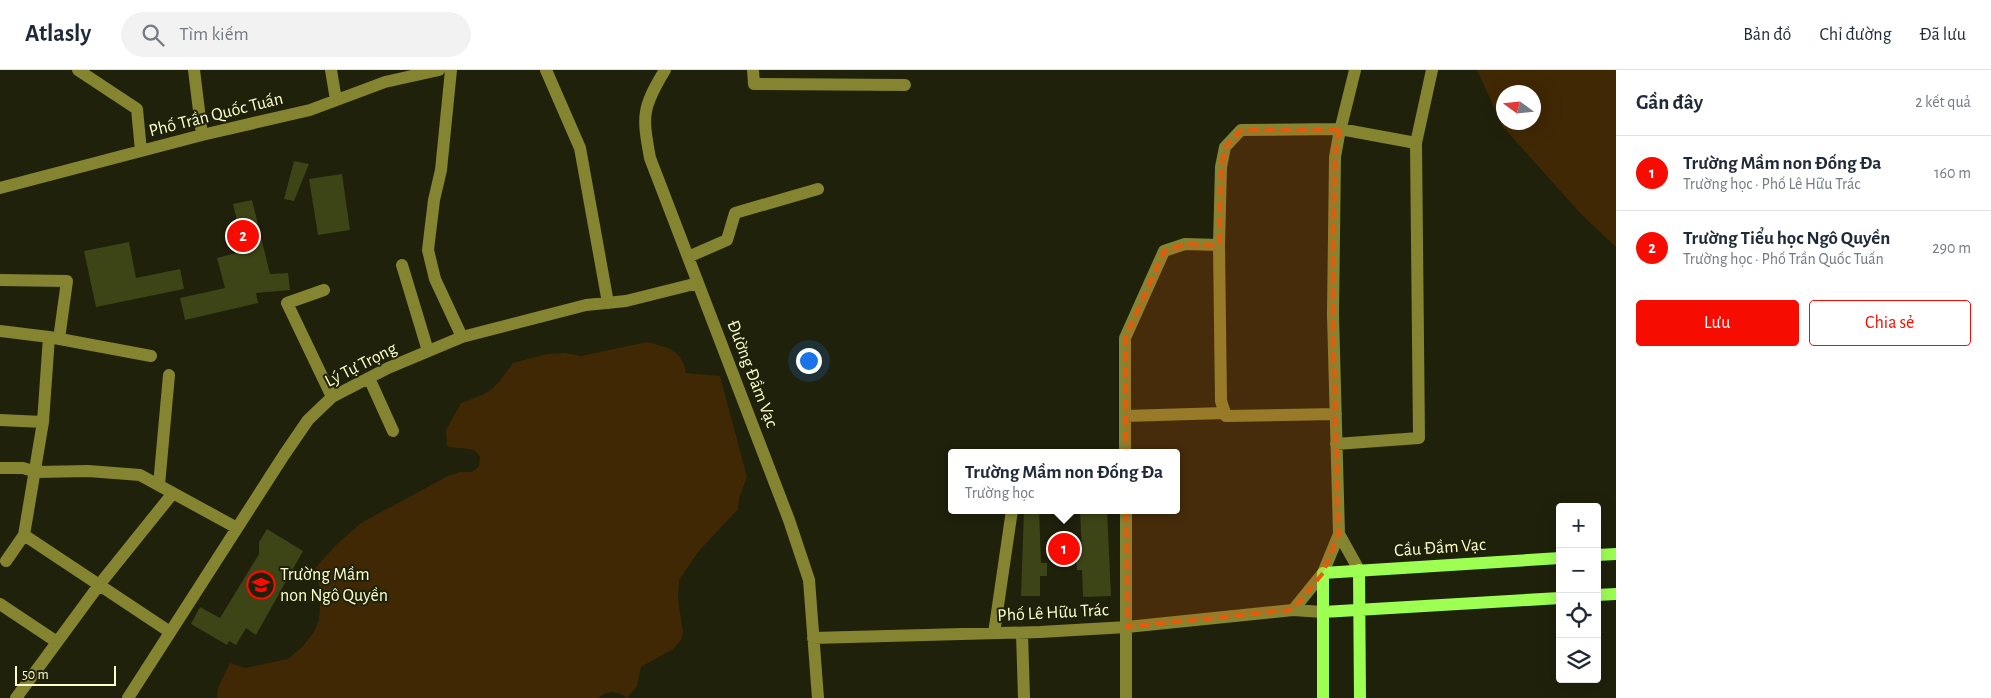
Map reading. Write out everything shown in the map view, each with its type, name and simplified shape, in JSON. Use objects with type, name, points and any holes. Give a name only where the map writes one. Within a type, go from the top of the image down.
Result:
[{"type":"main road","points":[[1601,555],[1616,554]]},
{"type":"main road","name":"Cầu Đầm Vạc","points":[[1323,573],[1556,558]]},
{"type":"main road","points":[[1358,570],[1360,698]]},
{"type":"main road","points":[[1323,573],[1324,698]]},
{"type":"main road","points":[[1601,595],[1616,594]]},
{"type":"main road","points":[[1323,612],[1556,598]]},
{"type":"street","points":[[78,70],[137,110],[141,152]]},
{"type":"street","points":[[194,70],[202,135]]},
{"type":"street","points":[[331,70],[336,100]]},
{"type":"street","name":"Phố Trần Quốc Tuấn","points":[[0,188],[202,135],[310,110],[385,82],[439,70]]},
{"type":"street","points":[[451,70],[441,170],[428,250],[435,279],[462,337]]},
{"type":"street","points":[[546,70],[580,148],[608,302]]},
{"type":"street","name":"Đường Đầm Vạc","points":[[665,70],[646,106],[643,122],[650,158],[789,520],[809,580],[818,698]]},
{"type":"street","points":[[753,70],[754,84],[905,85]]},
{"type":"street","points":[[1293,610],[1323,573],[1338,534],[1333,315],[1335,177],[1340,129],[1355,70]]},
{"type":"street","points":[[1336,444],[1419,438],[1416,143],[1432,70]]},
{"type":"street","points":[[1225,414],[1221,401],[1219,244],[1221,167],[1225,147],[1241,130],[1340,129],[1416,143]]},
{"type":"street","points":[[688,258],[727,240],[735,213],[818,189]]},
{"type":"street","points":[[1125,449],[1125,338],[1164,251],[1186,244],[1219,244]]},
{"type":"street","points":[[402,265],[428,351]]},
{"type":"street","points":[[0,280],[66,281],[54,338],[36,472],[24,535],[6,561]]},
{"type":"street","name":"Lý Tự Trọng","points":[[128,698],[308,420],[332,397],[369,378],[462,337],[586,305],[626,301],[698,283]]},
{"type":"street","points":[[324,290],[287,303],[332,397]]},
{"type":"street","points":[[0,332],[54,338],[151,356]]},
{"type":"street","points":[[158,485],[169,375]]},
{"type":"street","points":[[369,378],[393,431]]},
{"type":"street","points":[[1125,416],[1336,414]]},
{"type":"street","points":[[0,420],[43,422]]},
{"type":"street","points":[[0,468],[23,468],[36,472],[88,471],[140,475],[237,528]]},
{"type":"street","points":[[16,698],[99,585],[173,493]]},
{"type":"street","points":[[994,634],[1011,514]]},
{"type":"street","points":[[1126,514],[1126,698]]},
{"type":"street","points":[[1338,534],[1358,570]]},
{"type":"street","points":[[24,535],[170,632]]},
{"type":"street","points":[[0,604],[57,642]]},
{"type":"street","name":"Phố Lê Hữu Trác","points":[[813,638],[1022,633],[1127,626],[1293,610],[1323,612]]},
{"type":"street","points":[[1022,633],[1024,698]]},
{"type":"highlighted area","points":[[1340,129],[1335,157],[1333,315],[1339,534],[1323,573],[1293,610],[1127,627],[1125,338],[1164,251],[1185,244],[1219,245],[1221,167],[1225,147],[1241,130]]},
{"type":"shaded area","points":[[1477,70],[1616,70],[1616,247],[1582,215],[1506,130],[1541,130],[1541,85],[1496,85],[1496,112]]},
{"type":"shaded area","points":[[647,342],[668,348],[677,354],[684,365],[686,373],[720,376],[747,477],[739,498],[738,509],[698,552],[679,580],[678,599],[683,632],[681,640],[673,649],[641,667],[637,686],[627,698],[612,692],[598,698],[217,698],[218,688],[230,663],[245,668],[288,659],[302,647],[314,632],[319,620],[321,591],[314,570],[334,547],[361,523],[448,476],[460,472],[472,472],[479,466],[480,457],[474,450],[447,446],[446,430],[461,403],[481,396],[492,389],[513,363],[547,354],[565,353],[581,356]]},
{"type":"building","points":[[294,161],[309,164],[294,201],[284,199]]},
{"type":"building","points":[[342,174],[350,230],[318,235],[309,179]]},
{"type":"building","points":[[252,200],[270,274],[288,273],[290,290],[256,293],[258,303],[185,320],[180,298],[225,288],[217,258],[244,251],[233,204]]},
{"type":"building","points":[[129,242],[136,278],[180,269],[184,289],[96,307],[84,251]]},
{"type":"building","points":[[1024,514],[1039,514],[1041,563],[1047,563],[1047,576],[1040,576],[1040,596],[1021,596]]},
{"type":"building","points":[[1080,514],[1107,514],[1111,596],[1083,597],[1082,570],[1077,570],[1076,555],[1082,554]]},
{"type":"building","points":[[267,529],[303,551],[256,635],[246,628],[236,645],[229,641],[227,645],[191,624],[200,607],[220,618],[259,554],[259,542]]},
{"type":"place","name":"Trường Tiểu học Ngô Quyền","points":[[243,236]]},
{"type":"place","name":"Trường Mầm non Đống Đa","points":[[1064,549]]},
{"type":"place","name":"Trường Mầm non Ngô Quyền","points":[[261,585]]}]
